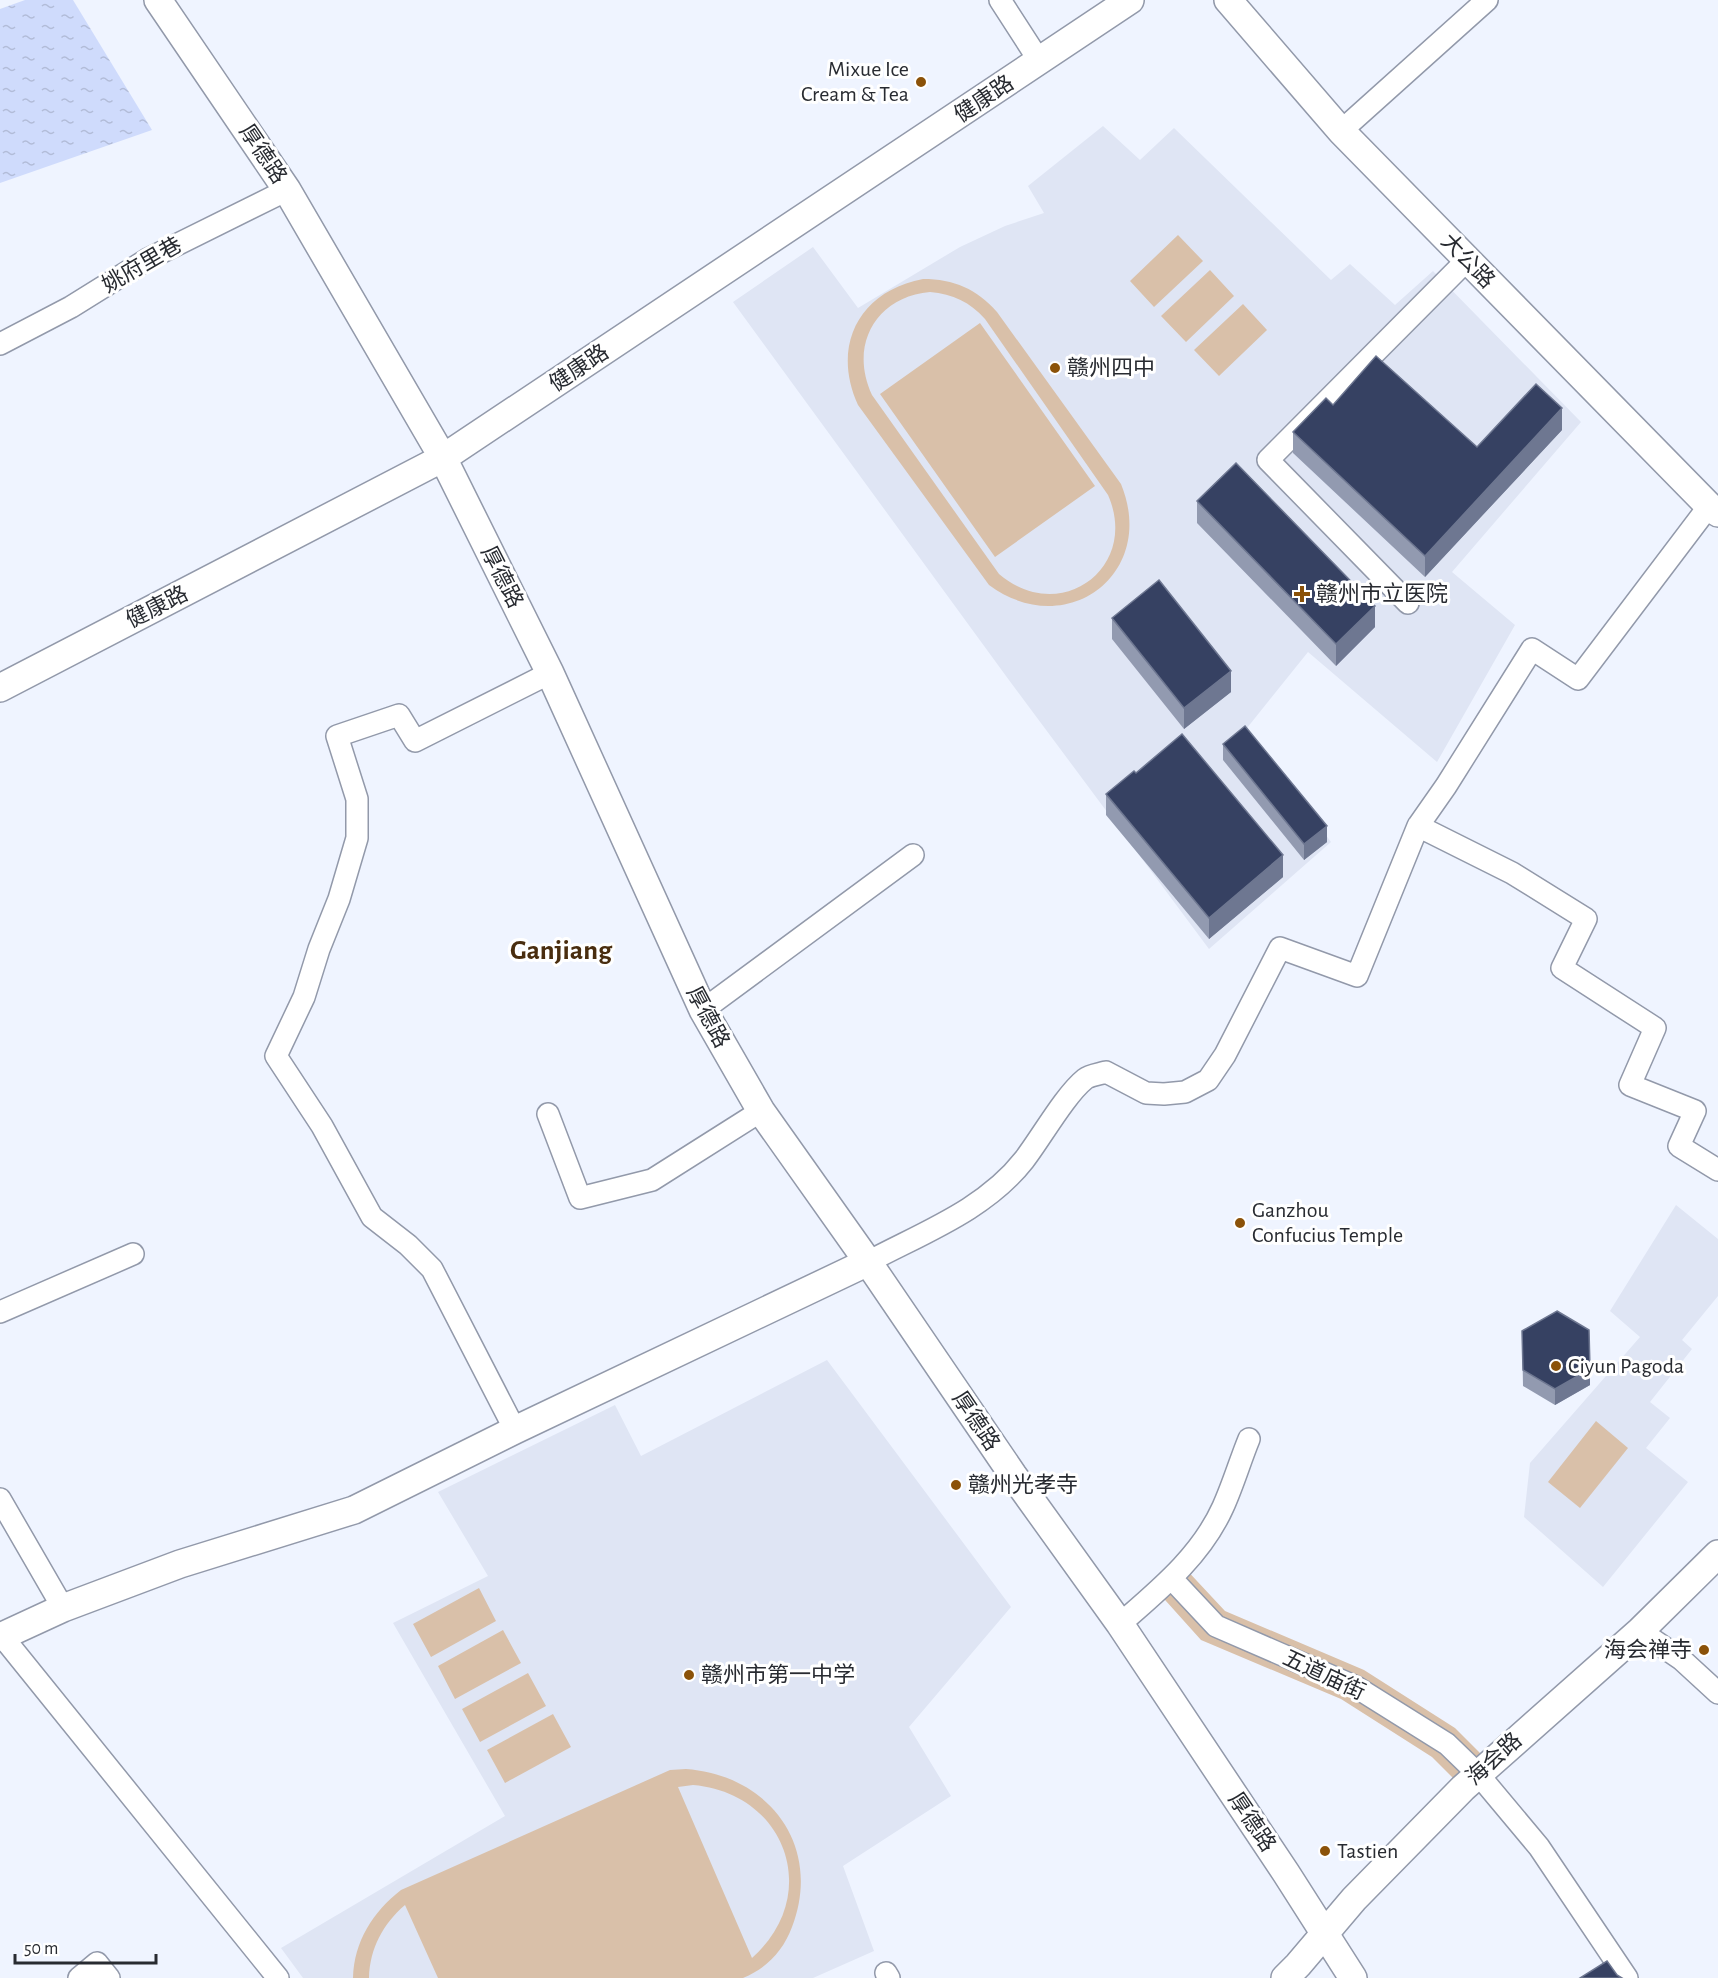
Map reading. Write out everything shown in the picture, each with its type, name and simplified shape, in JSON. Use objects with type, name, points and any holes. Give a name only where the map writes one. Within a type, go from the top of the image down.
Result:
[{"type":"street","name":"厚德路","points":[[158,0],[287,190],[443,458],[550,673],[703,1010],[761,1111],[868,1262],[1013,1475],[1120,1624],[1353,1978]]},
{"type":"street","points":[[1000,0],[1040,62]]},
{"type":"street","name":"健康路","points":[[0,688],[443,458],[1130,0]]},
{"type":"street","name":"大公路","points":[[1228,0],[1341,131],[1714,509]]},
{"type":"street","points":[[1341,131],[1487,0]]},
{"type":"street","name":"姚府里巷","points":[[0,344],[71,307],[148,259],[287,190]]},
{"type":"street","points":[[1408,603],[1268,460],[1467,260]]},
{"type":"street","points":[[278,1978],[1,1636],[63,1608],[180,1564],[354,1510],[868,1262],[977,1205],[1000,1186],[1023,1162],[1071,1093],[1086,1078],[1106,1072],[1146,1093],[1164,1094],[1185,1092],[1208,1080],[1226,1055],[1280,948],[1357,975],[1418,826],[1446,786],[1532,649],[1578,679],[1714,509]]},
{"type":"street","points":[[515,1431],[432,1269],[408,1245],[372,1217],[322,1126],[276,1056],[304,997],[319,949],[339,899],[357,838],[357,799],[337,736],[399,715],[415,741],[550,673]]},
{"type":"street","points":[[1418,826],[1512,873],[1586,919],[1562,968],[1655,1028],[1630,1085],[1695,1111],[1679,1146],[1718,1170]]},
{"type":"street","points":[[703,1010],[913,855]]},
{"type":"street","points":[[548,1114],[580,1198],[652,1180],[761,1111]]},
{"type":"street","points":[[0,1312],[133,1254]]},
{"type":"street","points":[[1120,1624],[1171,1578],[1201,1543],[1222,1509],[1249,1438]]},
{"type":"street","points":[[0,1499],[63,1608]]},
{"type":"street","name":"海会路","points":[[1285,1978],[1354,1899],[1478,1774],[1640,1630],[1718,1554]]},
{"type":"street","name":"五道庙街","points":[[1171,1578],[1216,1626],[1356,1687],[1447,1744],[1478,1774],[1539,1848],[1627,1978]]},
{"type":"street","points":[[1640,1630],[1681,1659],[1718,1693]]},
{"type":"street","points":[[79,1978],[97,1963],[109,1978]]},
{"type":"shaded area","points":[[1103,126],[1140,160],[1174,128],[1331,280],[1350,264],[1395,305],[1433,271],[1581,422],[1452,572],[1515,625],[1437,762],[1308,652],[1247,728],[1331,842],[1209,949],[733,302],[813,247],[858,308],[960,247],[1005,226],[1044,213],[1028,186]]},
{"type":"shaded area","points":[[1178,235],[1203,261],[1154,307],[1130,281]]},
{"type":"shaded area","points":[[1210,270],[1234,296],[1186,342],[1161,316]]},
{"type":"shaded area","points":[[923,279],[955,283],[973,291],[989,304],[1121,484],[1129,517],[1127,546],[1116,571],[1098,590],[1074,602],[1047,606],[1018,601],[989,585],[858,405],[850,383],[848,362],[850,342],[856,324],[867,309],[882,295],[901,285]],"holes":[[[930,292],[954,297],[967,304],[985,319],[1108,495],[1115,521],[1113,545],[1104,566],[1088,581],[1069,591],[1046,594],[1023,589],[999,574],[872,395],[866,377],[864,359],[866,342],[872,327],[881,314],[894,303],[911,296]]]},
{"type":"shaded area","points":[[1243,304],[1267,330],[1219,376],[1194,350]]},
{"type":"shaded area","points":[[980,323],[1095,486],[995,557],[880,394]]},
{"type":"shaded area","points":[[1676,1205],[1718,1239],[1718,1296],[1682,1340],[1692,1349],[1650,1402],[1670,1418],[1646,1448],[1688,1482],[1603,1587],[1524,1517],[1530,1463],[1640,1337],[1610,1311]]},
{"type":"shaded area","name":"赣州市第一中学","points":[[827,1360],[1011,1607],[909,1727],[951,1796],[843,1866],[874,1951],[813,1978],[303,1978],[281,1948],[505,1816],[393,1623],[488,1576],[438,1492],[615,1405],[641,1456]]},
{"type":"shaded area","points":[[1596,1421],[1628,1448],[1580,1508],[1548,1482]]},
{"type":"shaded area","points":[[1183,1566],[1225,1611],[1364,1670],[1455,1728],[1490,1763],[1463,1788],[1432,1757],[1341,1699],[1201,1640],[1157,1591]]},
{"type":"shaded area","points":[[479,1588],[496,1621],[431,1657],[413,1624]]},
{"type":"shaded area","points":[[503,1630],[521,1663],[455,1699],[438,1666]]},
{"type":"shaded area","points":[[528,1673],[546,1706],[480,1742],[462,1709]]},
{"type":"shaded area","points":[[553,1714],[571,1747],[505,1783],[487,1750]]},
{"type":"shaded area","points":[[686,1769],[716,1774],[742,1785],[764,1800],[782,1820],[794,1843],[800,1869],[800,1897],[792,1927],[779,1951],[760,1969],[743,1978],[438,1978],[405,1905],[390,1920],[379,1937],[372,1957],[369,1978],[353,1978],[357,1952],[367,1928],[382,1908],[401,1890],[670,1770]],"holes":[[[693,1785],[725,1792],[751,1807],[771,1827],[784,1851],[789,1878],[786,1906],[774,1933],[752,1958],[678,1787]]]},
{"type":"water","points":[[25,0],[73,0],[152,130],[0,183],[0,9]]},
{"type":"building","points":[[1376,356],[1477,447],[1536,384],[1562,408],[1425,556],[1293,432],[1326,398],[1333,405]]},
{"type":"building","points":[[1236,463],[1375,606],[1336,644],[1197,501]]},
{"type":"building","points":[[1159,580],[1231,671],[1184,708],[1112,618]]},
{"type":"building","points":[[1245,726],[1327,826],[1304,844],[1223,744]]},
{"type":"building","points":[[1182,734],[1283,855],[1209,918],[1106,794],[1134,771],[1136,773]]},
{"type":"building","name":"Ciyun Pagoda","points":[[1557,1311],[1589,1330],[1590,1369],[1555,1389],[1523,1370],[1522,1331]]},
{"type":"building","points":[[1607,1961],[1622,1978],[1580,1978]]},
{"type":"place","name":"Mixue Ice Cream & Tea","points":[[921,82]]},
{"type":"place","name":"赣州四中","points":[[1055,368]]},
{"type":"place","name":"赣州市立医院","points":[[1302,594]]},
{"type":"place","name":"Ganzhou Confucius Temple","points":[[1240,1223]]},
{"type":"place","name":"Ciyun Pagoda","points":[[1556,1366]]},
{"type":"place","name":"赣州光孝寺","points":[[956,1485]]},
{"type":"place","name":"海会禅寺","points":[[1704,1650]]},
{"type":"place","name":"赣州市第一中学","points":[[689,1675]]},
{"type":"place","name":"Tastien","points":[[1325,1851]]},
{"type":"district","name":"Ganjiang","points":[[561,951]]}]
